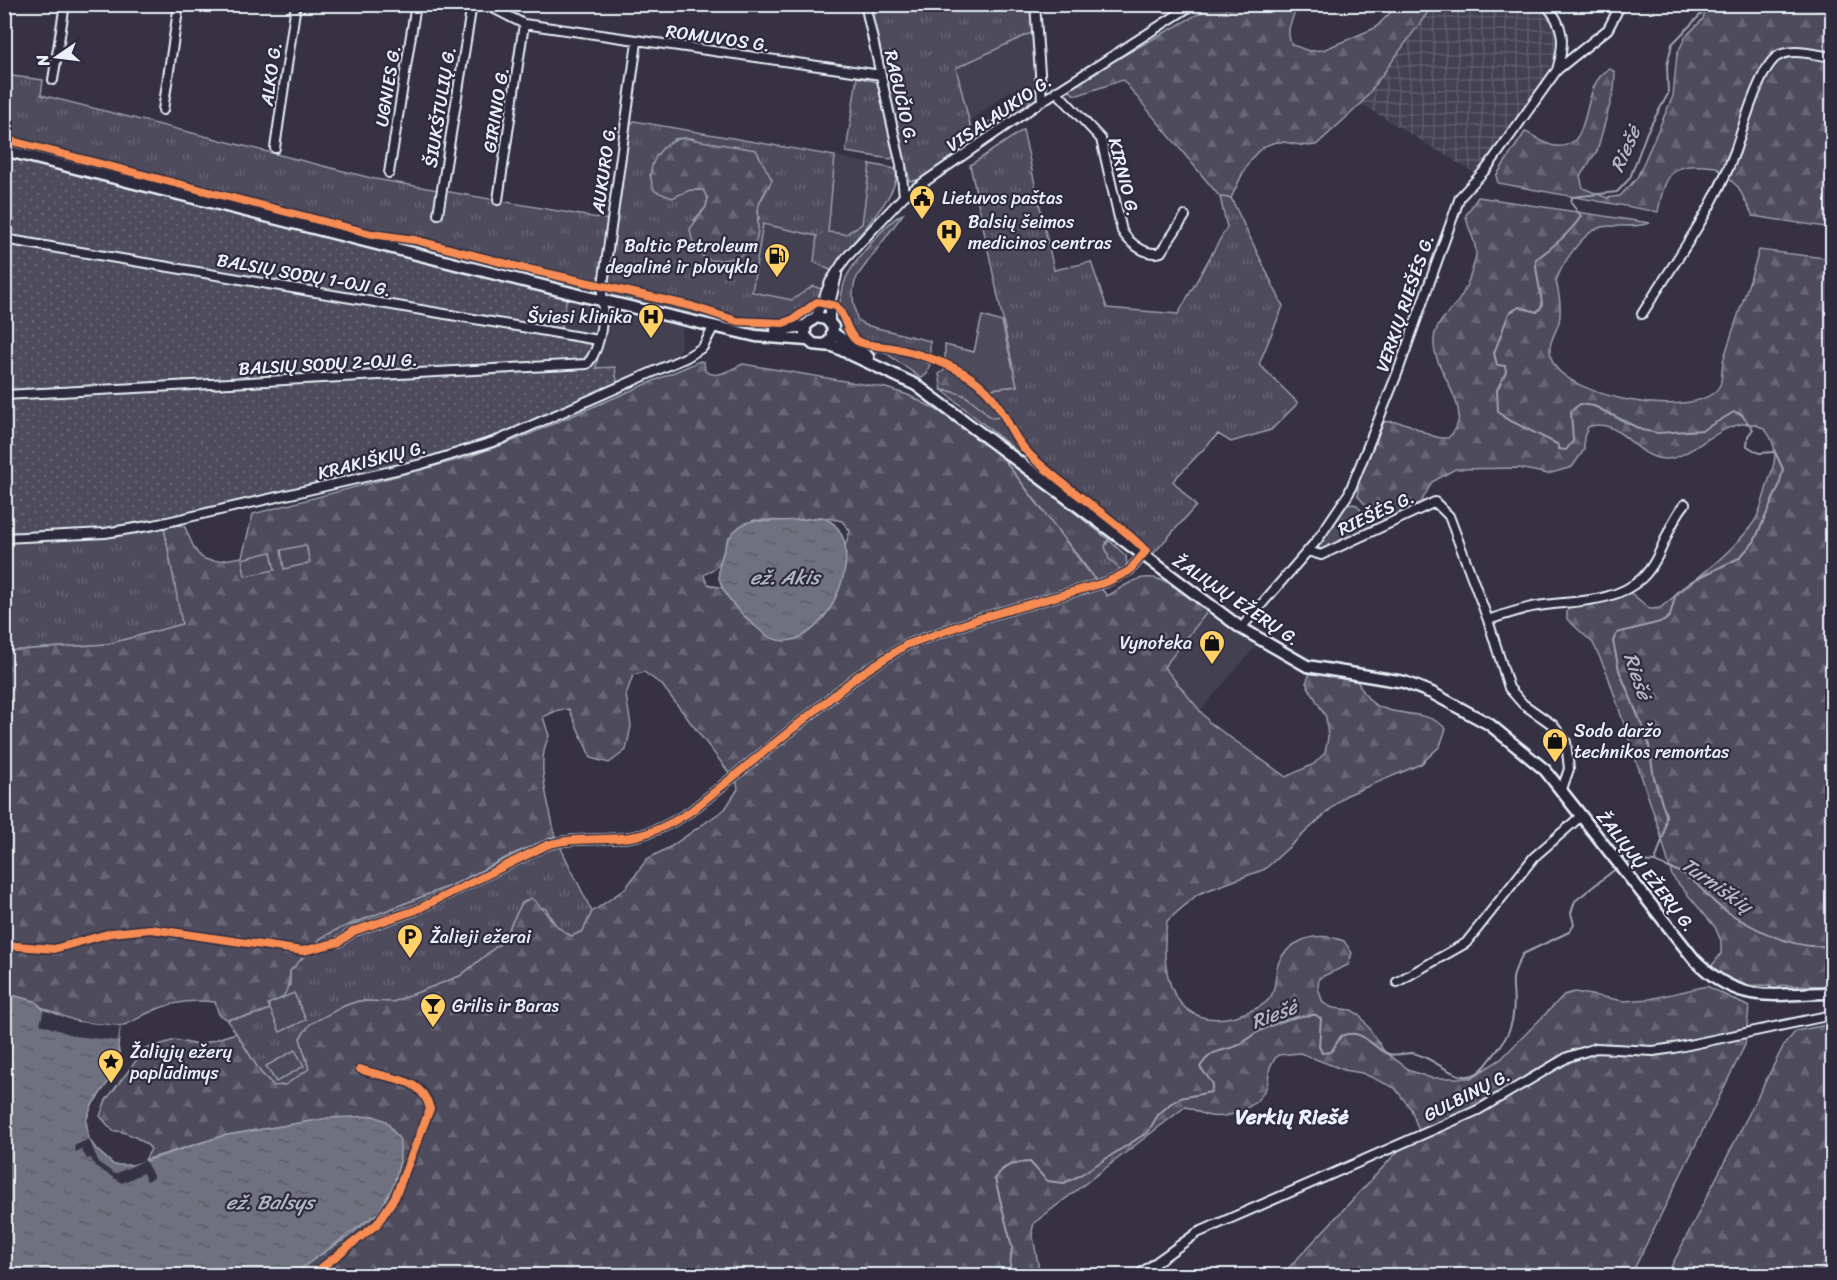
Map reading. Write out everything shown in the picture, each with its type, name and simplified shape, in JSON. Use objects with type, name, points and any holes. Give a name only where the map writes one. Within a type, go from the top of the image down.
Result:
[{"type":"main road","points":[[4,150],[603,301],[756,336],[807,340],[813,344],[824,345],[834,334],[830,322],[816,317],[805,326],[742,331]]},
{"type":"main road","points":[[805,326],[807,340]]},
{"type":"main road","name":"ŽALIŲJŲ EŽERŲ G.","points":[[834,334],[878,365],[916,385],[954,412],[1142,556],[1241,628],[1307,666],[1404,682],[1463,708],[1516,744],[1562,789],[1626,876],[1694,959],[1716,980],[1753,995],[1833,993]]},
{"type":"main road","name":"ŽALIŲJŲ EŽERŲ G.","points":[[824,345],[878,365]]},
{"type":"street","points":[[53,80],[65,4]]},
{"type":"street","points":[[163,110],[179,4]]},
{"type":"street","name":"ALKO G.","points":[[275,148],[296,4]]},
{"type":"street","name":"UGNIES G.","points":[[389,173],[416,4]]},
{"type":"street","name":"ŠIUKŠTULIŲ G.","points":[[438,214],[472,4]]},
{"type":"street","name":"ROMUVOS G.","points":[[485,4],[524,24],[637,42],[881,75]]},
{"type":"street","name":"RAGUČIO G.","points":[[865,4],[901,165],[904,196]]},
{"type":"street","points":[[1035,4],[1042,101]]},
{"type":"street","name":"VISALAUKIO G.","points":[[816,317],[830,282],[839,268],[861,240],[904,196],[1042,101],[1194,4]]},
{"type":"street","points":[[1545,4],[1559,21],[1563,35],[1562,54],[1557,70]]},
{"type":"street","name":"VERKIŲ RIEŠĖS G.","points":[[1241,628],[1308,551],[1349,493],[1397,374],[1460,197],[1487,168],[1557,70],[1608,29],[1621,4]]},
{"type":"street","name":"GIRINIO G.","points":[[498,200],[524,24]]},
{"type":"street","name":"AUKURO G.","points":[[603,301],[637,42]]},
{"type":"street","points":[[1642,314],[1719,190],[1737,148],[1750,104],[1772,59],[1793,51],[1833,57]]},
{"type":"street","name":"KIRNIO G.","points":[[1056,92],[1101,139],[1122,231],[1126,239],[1149,253],[1161,252],[1185,216]]},
{"type":"street","name":"BALSIŲ SODŲ 1-OJI G.","points":[[4,239],[598,340]]},
{"type":"street","name":"VISALAUKIO G.","points":[[830,322],[830,304],[839,268]]},
{"type":"street","name":"BALSIŲ SODŲ 2-OJI G.","points":[[4,395],[582,366],[591,360],[598,340],[603,301]]},
{"type":"street","name":"KRAKIŠKIŲ G.","points":[[4,538],[105,533],[154,525],[367,478],[472,450],[524,430],[687,357],[703,347],[714,326]]},
{"type":"street","name":"RIEŠĖS G.","points":[[1308,551],[1321,555],[1435,502],[1449,516],[1488,620],[1509,688],[1523,704],[1553,725],[1566,742],[1569,769],[1562,789]]},
{"type":"street","points":[[1488,620],[1530,607],[1607,596],[1633,585],[1643,578],[1653,563],[1673,517],[1685,504]]},
{"type":"street","points":[[339,942],[354,931],[416,910],[547,845],[564,840],[634,836],[665,826],[691,811],[859,675],[906,645],[981,618],[1107,582],[1129,571],[1142,556]]},
{"type":"street","points":[[1397,982],[1466,943],[1534,857],[1581,816]]},
{"type":"street","name":"GULBINŲ G.","points":[[1137,1275],[1197,1233],[1478,1110],[1552,1065],[1583,1051],[1674,1048],[1833,1015]]},
{"type":"shaded area","points":[[1426,5],[1537,5],[1549,15],[1555,27],[1557,48],[1549,73],[1476,174],[1361,104],[1430,9]]},
{"type":"shaded area","points":[[1033,32],[1036,91],[1016,104],[1011,90],[969,121],[955,67]]},
{"type":"shaded area","points":[[835,156],[870,164],[862,224],[846,234],[827,232]]},
{"type":"shaded area","points":[[763,224],[817,236],[814,262],[832,271],[824,290],[813,286],[792,300],[752,292]]},
{"type":"shaded area","points":[[567,296],[642,319],[683,327],[679,357],[617,382],[615,367],[595,369],[561,331]]},
{"type":"shaded area","points":[[1208,611],[1257,645],[1200,711],[1164,667]]},
{"type":"green space","points":[[869,5],[1032,5],[1033,32],[956,68],[972,133],[1036,91],[1027,105],[918,180],[910,181]]},
{"type":"green space","points":[[1214,5],[1298,5],[1290,25],[1290,40],[1292,45],[1309,51],[1323,50],[1375,28],[1398,5],[1426,5],[1431,8],[1361,104],[1316,145],[1303,146],[1283,142],[1264,147],[1256,153],[1244,170],[1231,198],[1220,197],[1123,80],[1078,95],[1073,94],[1067,87]]},
{"type":"green space","points":[[1707,5],[1832,5],[1832,228],[1753,216],[1738,187],[1716,167],[1690,166],[1674,172],[1664,187],[1658,212],[1498,183],[1496,176],[1525,132],[1555,146],[1568,144],[1577,138],[1593,88],[1600,77],[1610,69],[1615,72],[1614,90],[1597,151],[1580,176],[1583,188],[1607,198],[1620,196],[1637,178],[1673,96],[1677,54],[1686,36],[1703,19]]},
{"type":"green space","points":[[4,75],[43,80],[41,95],[375,179],[615,221],[630,125],[634,121],[835,156],[828,232],[846,234],[862,224],[870,164],[895,169],[896,179],[883,205],[832,271],[814,262],[817,236],[763,224],[752,292],[792,300],[813,286],[824,290],[816,310],[800,322],[781,328],[756,328],[615,299],[5,146]],"holes":[[[692,138],[772,180],[758,206],[759,219],[694,220],[706,207],[708,199],[703,190],[655,191],[650,175],[674,139]]]},
{"type":"green space","points":[[857,77],[877,82],[894,156],[891,159],[846,152]]},
{"type":"green space","points":[[1023,130],[1054,270],[1091,262],[1107,308],[1178,314],[1227,227],[1220,197],[1231,198],[1283,306],[1259,364],[1298,403],[1271,430],[1231,442],[1218,434],[1173,481],[1196,506],[1153,554],[1113,519],[1081,504],[942,390],[961,393],[979,405],[995,404],[987,396],[989,389],[1017,386],[970,165]]},
{"type":"green space","points":[[683,138],[756,150],[772,180],[759,205],[756,241],[751,249],[742,255],[713,260],[697,251],[690,229],[706,207],[708,199],[703,190],[690,190],[672,198],[655,191],[651,174],[652,165],[660,151],[674,141]]},
{"type":"green space","points":[[5,156],[567,296],[561,331],[601,340],[596,368],[615,367],[617,382],[513,429],[453,451],[131,526],[94,530],[5,533]]},
{"type":"green space","points":[[1478,197],[1650,223],[1638,226],[1602,227],[1595,230],[1574,249],[1556,281],[1560,317],[1550,349],[1552,360],[1562,374],[1581,386],[1606,395],[1634,401],[1663,404],[1688,402],[1708,396],[1720,385],[1724,358],[1759,250],[1832,259],[1832,986],[1738,985],[1710,968],[1721,954],[1721,941],[1715,927],[1672,876],[1659,829],[1607,673],[1593,643],[1567,619],[1567,611],[1571,606],[1631,593],[1650,609],[1660,608],[1734,546],[1754,522],[1773,469],[1775,458],[1773,444],[1765,430],[1756,425],[1739,424],[1685,453],[1664,459],[1644,452],[1618,432],[1599,425],[1588,427],[1584,437],[1584,450],[1572,467],[1548,474],[1519,468],[1455,469],[1432,482],[1420,504],[1388,520],[1375,516],[1358,496],[1358,483],[1384,422],[1403,423],[1440,438],[1448,438],[1456,428],[1459,417],[1457,405],[1436,357],[1434,337],[1439,324],[1462,295],[1472,270],[1476,250],[1466,215]]},
{"type":"green space","points":[[903,214],[858,275],[853,291],[854,307],[857,319],[865,325],[930,341],[930,364],[907,355],[877,351],[874,354],[857,347],[839,332],[833,317],[832,307],[840,302],[850,271],[881,232]]},
{"type":"green space","points":[[982,316],[1002,322],[1017,386],[989,389],[970,373],[945,362],[945,345],[974,352]]},
{"type":"green space","points":[[886,353],[907,355],[930,364],[927,374],[921,378]]},
{"type":"green space","points":[[700,361],[704,362],[705,371],[715,374],[724,373],[743,364],[886,388],[908,395],[935,409],[998,452],[1107,596],[1136,580],[1156,579],[1184,592],[1208,611],[1164,667],[1210,723],[1286,777],[1314,764],[1325,753],[1328,738],[1326,717],[1306,683],[1310,673],[1357,681],[1374,704],[1392,711],[1430,718],[1438,722],[1446,729],[1440,746],[1421,764],[1345,796],[1265,869],[1198,894],[1167,921],[1166,967],[1171,986],[1180,1002],[1192,1013],[1209,1018],[1230,1017],[1266,1003],[1272,995],[1279,962],[1295,944],[1307,938],[1320,936],[1344,941],[1352,953],[1348,965],[1319,978],[1318,988],[1323,1003],[1333,1008],[1351,1010],[1360,1015],[1384,1051],[1411,1071],[1431,1078],[1471,1078],[1501,1059],[1564,995],[1575,992],[1624,1001],[1650,999],[1707,986],[1749,1007],[1745,1045],[1631,1275],[1282,1275],[1402,1147],[1422,1139],[1411,1109],[1395,1088],[1362,1073],[1344,1070],[1300,1053],[1278,1055],[1270,1069],[1266,1088],[1256,1102],[1249,1107],[1232,1114],[1214,1116],[1185,1107],[1034,1223],[1032,1231],[1040,1275],[289,1275],[348,1237],[379,1212],[329,1118],[222,1136],[145,1160],[151,1149],[148,1146],[128,1134],[113,1131],[100,1116],[106,1100],[145,1049],[175,1040],[198,1045],[236,1033],[261,1073],[274,1086],[285,1085],[309,1069],[300,1038],[310,1024],[344,1006],[359,1001],[393,1002],[460,976],[502,942],[522,903],[531,898],[566,933],[572,936],[583,931],[592,912],[626,888],[647,859],[670,847],[725,809],[738,789],[737,783],[662,685],[644,672],[633,675],[626,695],[631,726],[626,750],[609,763],[591,758],[569,709],[558,710],[543,717],[549,736],[543,760],[544,785],[555,836],[513,854],[457,883],[321,938],[290,971],[284,995],[278,1003],[261,1013],[227,1019],[219,1015],[215,1002],[189,1001],[164,1006],[122,1026],[88,1024],[5,993],[5,651],[108,644],[182,624],[164,527],[179,525],[185,527],[195,549],[204,559],[219,561],[242,557],[253,514],[465,458],[518,439]],"holes":[[[821,517],[842,521],[850,531],[844,549],[845,568],[737,609],[724,588],[706,582],[704,575],[719,565],[728,538],[754,520],[792,521]]]},
{"type":"green space","points":[[946,369],[963,376],[979,387],[993,401],[1001,417],[991,418],[964,395],[942,390],[939,374]]},
{"type":"green space","points":[[998,452],[1109,540],[1106,542],[1122,571],[1117,576],[1097,581]]},
{"type":"green space","points":[[1348,503],[1357,505],[1372,524],[1369,529],[1321,551],[1318,547]]},
{"type":"green space","points":[[164,527],[183,624],[108,644],[5,651],[4,541],[119,535]]},
{"type":"green space","points":[[1109,540],[1126,556],[1127,565],[1122,571],[1109,559],[1105,546]]},
{"type":"green space","points":[[306,545],[310,563],[284,569],[281,550]]},
{"type":"green space","points":[[271,552],[275,570],[245,576],[242,559]]},
{"type":"green space","points":[[555,836],[592,912],[583,931],[572,936],[559,931],[546,909],[522,903],[502,942],[460,976],[393,1002],[358,1001],[344,1006],[300,1038],[309,1069],[285,1085],[274,1086],[261,1073],[227,1019],[252,1016],[290,985],[290,971],[321,938],[457,883],[513,854]]},
{"type":"green space","points":[[294,993],[306,1020],[280,1032],[268,1004]]},
{"type":"green space","points":[[1832,1024],[1832,1275],[1667,1275],[1784,1045],[1796,1031]]},
{"type":"green space","points":[[295,1050],[304,1066],[276,1082],[266,1066]]},
{"type":"water","name":"ež. Akis","points":[[821,517],[838,529],[846,550],[844,574],[835,599],[821,621],[802,636],[782,641],[761,631],[730,601],[719,578],[721,558],[732,534],[748,522]]},
{"type":"water","name":"ež. Balsys","points":[[4,993],[35,1001],[44,1010],[77,1022],[120,1026],[118,1046],[121,1064],[92,1105],[86,1121],[89,1139],[96,1149],[114,1165],[133,1165],[222,1136],[329,1118],[374,1116],[386,1121],[400,1140],[400,1161],[394,1184],[379,1212],[295,1273],[142,1275],[130,1270],[114,1268],[97,1275],[5,1275]]},
{"type":"pier","points":[[44,1010],[77,1022],[120,1026],[118,1041],[75,1036],[40,1024]]},
{"type":"pier","points":[[89,1139],[99,1163],[115,1174],[145,1160],[154,1178],[147,1181],[143,1173],[122,1183],[95,1166],[91,1158],[87,1159],[81,1149],[76,1152],[74,1146]]},
{"type":"waterway","name":"Riešė","points":[[1623,864],[1636,861],[1655,862],[1664,834],[1666,815],[1654,778],[1648,740],[1619,670],[1613,641],[1617,633],[1664,621],[1670,616],[1676,593],[1692,581],[1739,558],[1754,542],[1779,486],[1783,469],[1775,452],[1759,453],[1747,446],[1748,436],[1753,429],[1741,414],[1734,412],[1703,430],[1657,433],[1642,430],[1594,406],[1580,404],[1571,411],[1573,441],[1566,450],[1559,449],[1557,444],[1505,418],[1498,411],[1497,390],[1506,372],[1505,366],[1497,365],[1494,353],[1509,313],[1519,307],[1537,312],[1542,306],[1536,259],[1561,239],[1581,216],[1571,203],[1572,197],[1617,192],[1630,178],[1647,132],[1668,94],[1667,65],[1672,44],[1711,4]]},
{"type":"waterway","name":"Turniškių","points":[[1655,862],[1685,875],[1718,905],[1761,931],[1804,945],[1832,945]]},
{"type":"waterway","name":"Riešė","points":[[1009,1276],[1012,1247],[995,1179],[1002,1170],[1014,1164],[1030,1162],[1047,1181],[1064,1183],[1077,1177],[1148,1132],[1158,1115],[1170,1104],[1180,1098],[1211,1092],[1213,1084],[1200,1067],[1209,1056],[1241,1044],[1268,1027],[1293,1018],[1316,1015],[1321,1019],[1319,1046],[1322,1053],[1331,1052],[1341,1036],[1356,1034],[1389,1054],[1412,1053],[1431,1060],[1458,1075],[1476,1074],[1495,1054],[1510,1029],[1514,1005],[1514,972],[1523,954],[1569,932],[1574,924],[1571,913],[1575,901],[1618,867]]},
{"type":"cycle path","points":[[4,139],[372,234],[415,240],[519,267],[691,306],[737,321],[783,323],[794,319],[817,302],[836,306],[850,334],[857,341],[933,359],[962,372],[982,386],[998,405],[1021,445],[1030,455],[1146,551],[1129,571],[1107,582],[981,618],[906,645],[859,675],[691,811],[665,826],[636,836],[558,842],[547,845],[416,910],[354,931],[339,942],[303,951],[151,929],[111,933],[54,949],[4,945]]},
{"type":"cycle path","points":[[311,1276],[377,1224],[395,1197],[430,1109],[426,1098],[412,1084],[360,1069]]},
{"type":"place","name":"Lietuvos paštas","points":[[922,221]]},
{"type":"place","name":"Balsių šeimos medicinos centras","points":[[949,255]]},
{"type":"place","name":"Baltic Petroleum degalinė ir plovykla","points":[[777,279]]},
{"type":"place","name":"Šviesi klinika","points":[[651,340]]},
{"type":"place","name":"Vynoteka","points":[[1212,666]]},
{"type":"place","name":"Sodo daržo technikos remontas","points":[[1555,764]]},
{"type":"place","name":"Žalieji ežerai","points":[[410,960]]},
{"type":"place","name":"Grilis ir Baras","points":[[433,1029]]},
{"type":"place","name":"Žaliųjų ežerų paplūdimys","points":[[111,1085]]},
{"type":"district","name":"Verkių Riešė","points":[[1292,1117]]}]
